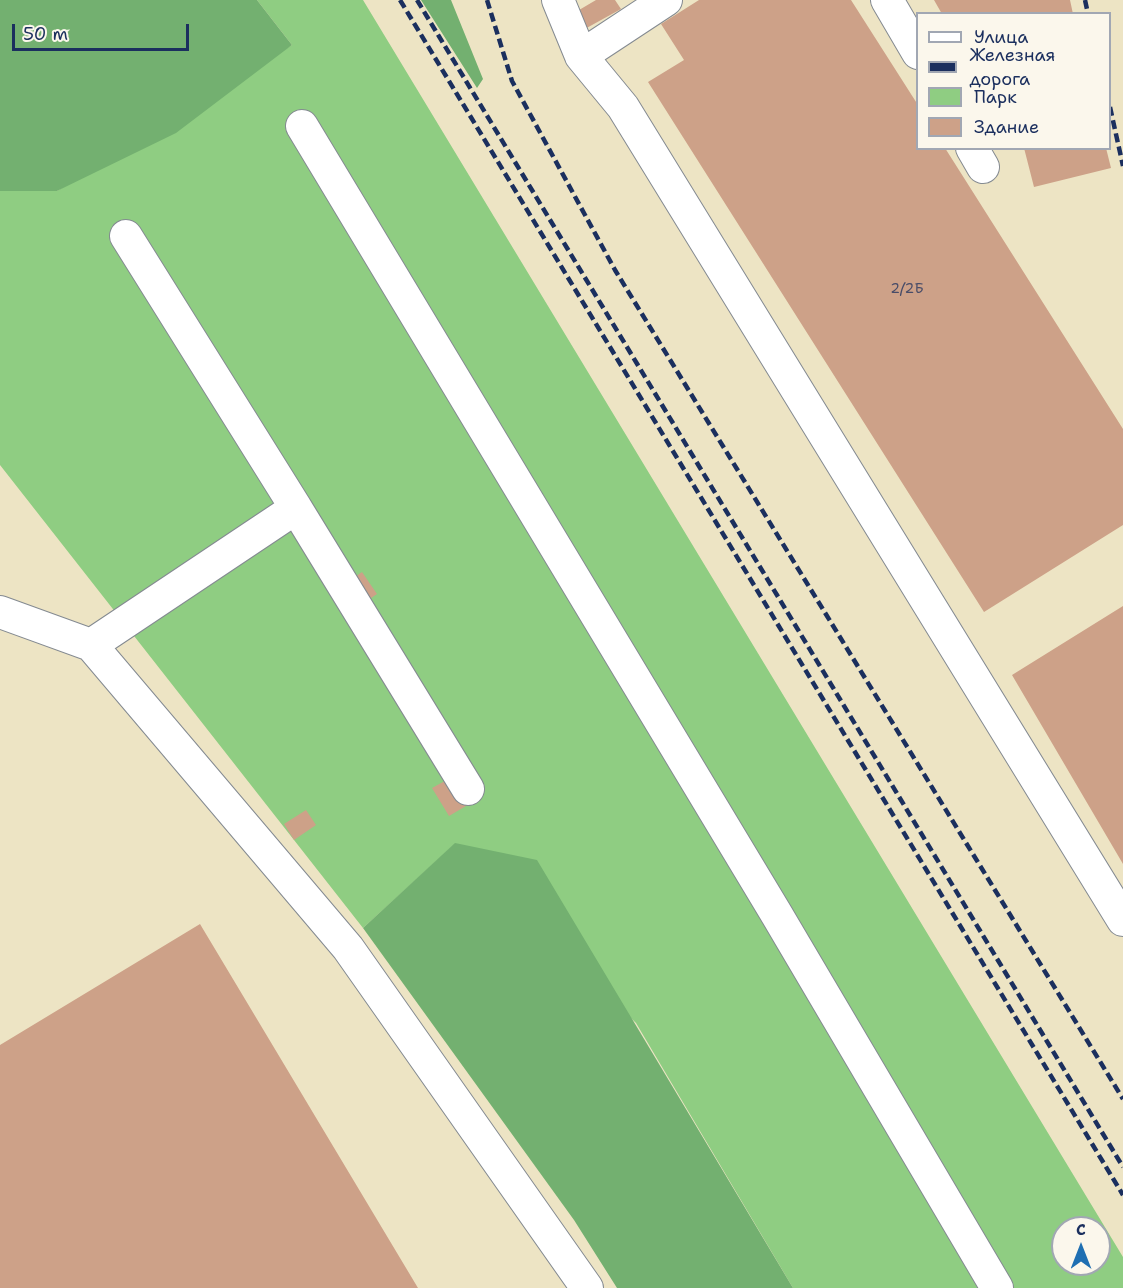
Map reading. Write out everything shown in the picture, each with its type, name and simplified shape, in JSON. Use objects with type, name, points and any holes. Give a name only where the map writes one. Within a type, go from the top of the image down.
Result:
[{"type":"lane","points":[[558,0],[580,56],[623,107],[1123,920]]},
{"type":"lane","points":[[580,56],[666,0]]},
{"type":"lane","points":[[887,0],[916,50]]},
{"type":"lane","points":[[302,126],[777,915],[997,1288]]},
{"type":"lane","points":[[126,237],[468,789]]},
{"type":"lane","points":[[91,645],[296,508]]},
{"type":"lane","points":[[0,612],[91,645],[348,948],[587,1288]]},
{"type":"green space","points":[[0,0],[257,0],[292,45],[176,133],[57,191],[0,191]]},
{"type":"green space","points":[[257,0],[363,0],[1098,1216],[1051,1216],[1051,1276],[1111,1276],[1111,1237],[1123,1257],[1123,1288],[793,1288],[636,1023],[455,844],[363,928],[0,465],[0,191],[57,191],[292,45]]},
{"type":"green space","points":[[421,0],[451,0],[483,79],[477,88]]},
{"type":"green space","points":[[455,843],[537,860],[793,1288],[617,1288],[574,1220],[363,928]]},
{"type":"building","points":[[596,0],[615,0],[621,9],[583,30],[574,13]]},
{"type":"building","points":[[699,0],[851,0],[916,102],[916,150],[946,150],[1123,429],[1123,525],[984,612],[648,82],[684,60],[661,24]]},
{"type":"building","points":[[934,0],[1070,0],[1073,12],[941,12]]},
{"type":"building","points":[[1025,150],[1106,150],[1111,168],[1034,187]]},
{"type":"building","points":[[362,572],[377,594],[361,605],[346,583]]},
{"type":"building","points":[[1123,606],[1123,864],[1012,675]]},
{"type":"building","points":[[454,776],[471,803],[449,816],[432,788]]},
{"type":"building","points":[[306,810],[316,825],[294,840],[284,824]]},
{"type":"building","points":[[200,924],[418,1288],[0,1288],[0,1045]]},
{"type":"railway","points":[[400,0],[1123,1195]]},
{"type":"railway","points":[[417,0],[1123,1167]]},
{"type":"railway","points":[[487,0],[512,81],[615,270],[1123,1099]]},
{"type":"railway","points":[[1085,0],[1088,12]]},
{"type":"railway","points":[[1111,112],[1123,166]]}]
